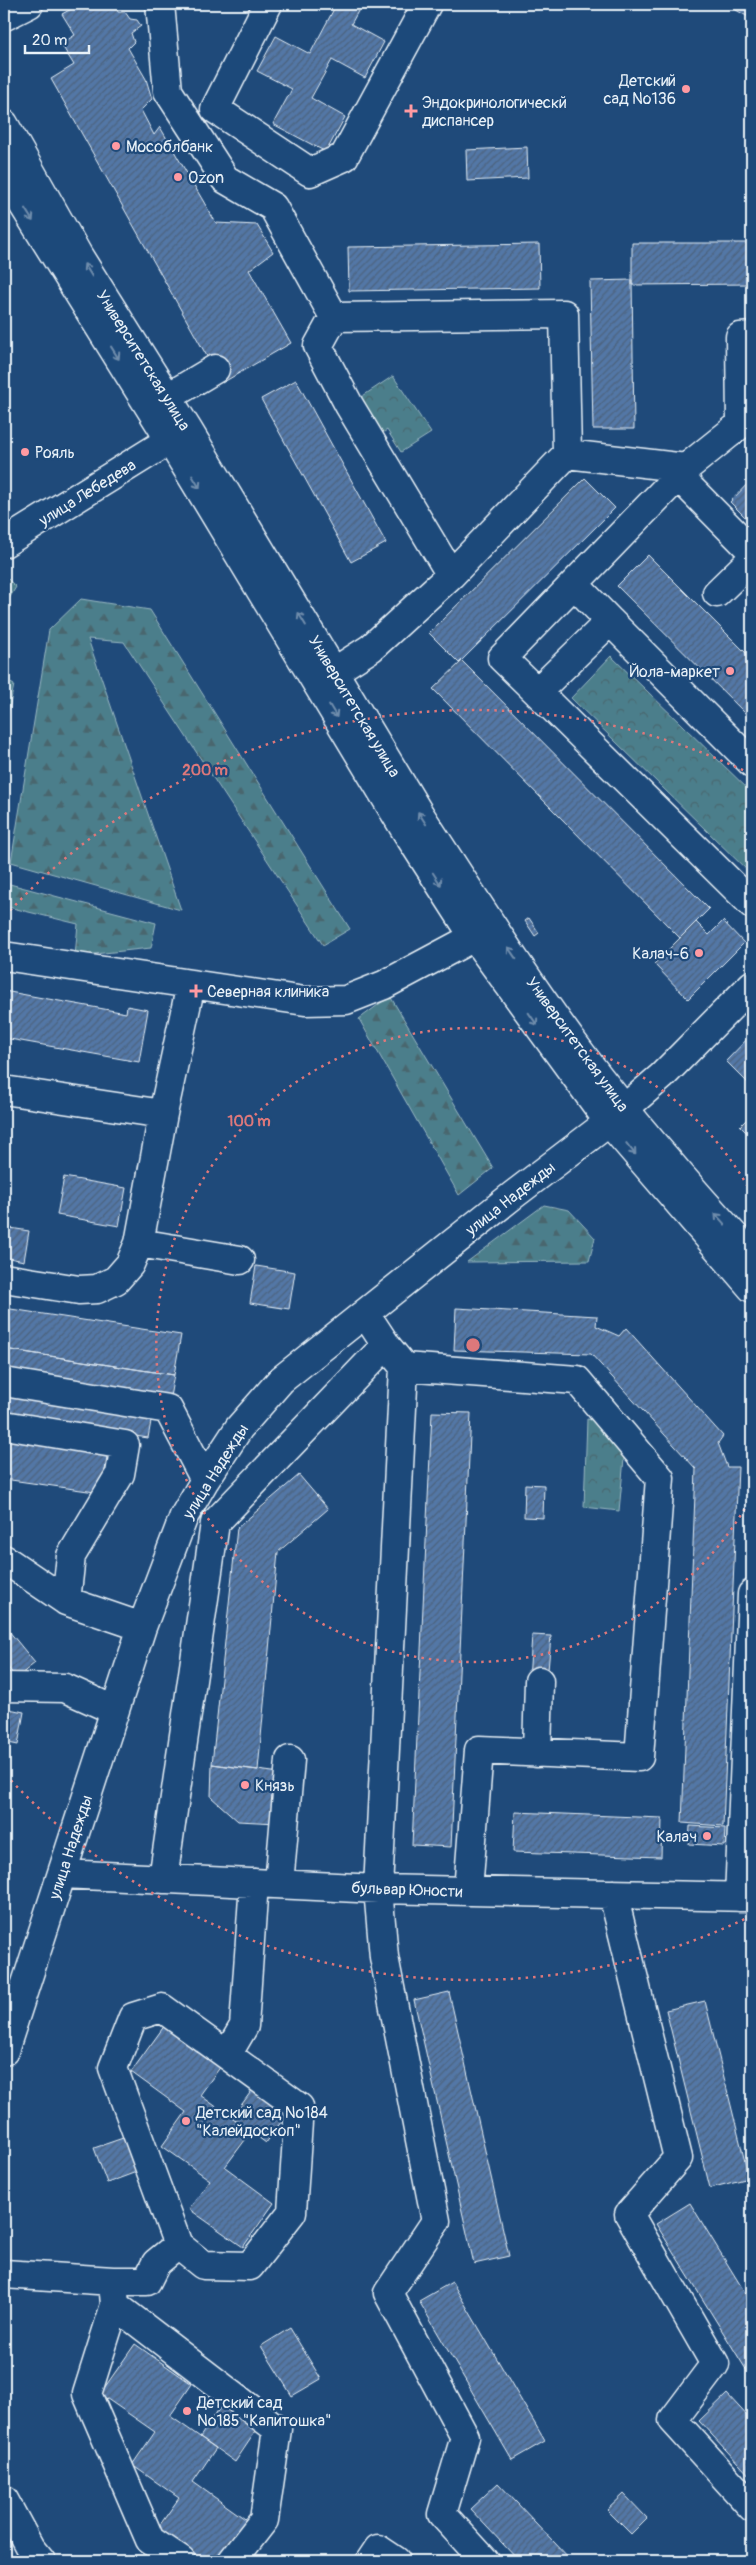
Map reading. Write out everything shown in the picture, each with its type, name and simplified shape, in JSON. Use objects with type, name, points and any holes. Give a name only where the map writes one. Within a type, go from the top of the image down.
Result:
[{"type":"street","points":[[4,14],[5,16],[29,4]]},
{"type":"street","points":[[160,4],[168,91],[225,179],[273,207],[334,316]]},
{"type":"street","points":[[268,4],[215,109],[310,172],[344,158],[427,4]]},
{"type":"street","name":"Университетская улица","points":[[4,124],[78,255],[168,397],[179,435]]},
{"type":"street","name":"Университетская улица","points":[[4,174],[179,435],[325,677],[583,1056],[617,1115],[678,1173],[752,1255]]},
{"type":"street","points":[[325,677],[371,648],[451,575],[567,454],[564,314],[334,316]]},
{"type":"street","points":[[334,316],[318,346],[349,405],[451,575]]},
{"type":"street","points":[[752,336],[740,337],[747,429],[686,468],[575,585],[502,658],[752,904]]},
{"type":"street","points":[[168,397],[215,369]]},
{"type":"street","name":"улица Лебедева","points":[[4,543],[179,435]]},
{"type":"street","points":[[567,454],[686,468]]},
{"type":"street","points":[[686,468],[685,483],[752,550]]},
{"type":"street","points":[[717,593],[752,559]]},
{"type":"street","points":[[575,585],[752,763]]},
{"type":"street","points":[[537,692],[610,621]]},
{"type":"street","name":"Университетская улица","points":[[325,677],[404,828],[474,937],[617,1115],[752,1288]]},
{"type":"street","points":[[4,956],[305,1001],[346,1000],[384,985],[474,937]]},
{"type":"street","points":[[4,1278],[78,1290],[97,1289],[116,1280],[130,1264],[139,1243],[163,1114],[191,984]]},
{"type":"street","name":"улица Надежды","points":[[4,2051],[16,1977],[62,1874],[142,1627],[184,1516],[239,1428],[281,1380],[617,1115],[668,1070],[752,985]]},
{"type":"street","points":[[4,1090],[163,1114]]},
{"type":"street","points":[[139,1243],[240,1260]]},
{"type":"street","points":[[365,1313],[386,1345],[404,1367],[378,1889],[384,1957],[436,2221],[388,2293],[465,2437],[442,2514],[485,2561]]},
{"type":"street","points":[[163,1879],[215,1523],[386,1345]]},
{"type":"street","points":[[404,1367],[577,1380],[660,1478],[639,1757],[480,1750],[468,1891]]},
{"type":"street","points":[[4,1382],[168,1409],[205,1480]]},
{"type":"street","points":[[4,1425],[125,1445],[120,1474],[71,1556],[66,1601]]},
{"type":"street","points":[[4,1559],[66,1601],[142,1627]]},
{"type":"street","points":[[745,1897],[752,1594]]},
{"type":"street","points":[[537,1753],[539,1681]]},
{"type":"street","points":[[4,1687],[65,1688],[114,1710]]},
{"type":"street","points":[[227,2055],[244,2026],[267,1884],[290,1760]]},
{"type":"street","name":"бульвар Юности","points":[[62,1874],[378,1889],[745,1897]]},
{"type":"street","points":[[613,1894],[678,2158],[629,2214],[715,2364],[673,2420],[752,2506]]},
{"type":"street","points":[[162,2008],[299,2108],[292,2212],[250,2266],[203,2265],[178,2245],[114,2068],[132,2017],[162,2008]]},
{"type":"street","points":[[4,2274],[114,2293],[147,2281],[156,2264],[178,2245]]},
{"type":"street","points":[[114,2293],[86,2394],[150,2540],[181,2561]]},
{"type":"street","points":[[114,2293],[277,2429],[264,2520],[232,2561]]},
{"type":"street","points":[[4,2500],[30,2548],[41,2561]]},
{"type":"street","points":[[370,2561],[378,2549],[396,2561]]},
{"type":"green space","points":[[393,376],[431,433],[401,452],[387,430],[372,440],[349,405]]},
{"type":"green space","points":[[6,577],[16,587],[4,607],[4,578]]},
{"type":"green space","points":[[81,599],[150,610],[350,929],[323,945],[124,642],[88,639],[181,910],[11,862],[49,630]]},
{"type":"green space","points":[[611,656],[752,793],[752,804],[746,811],[752,817],[752,875],[571,698]]},
{"type":"green space","points":[[4,679],[14,685],[4,733]]},
{"type":"green space","points":[[6,883],[156,923],[151,948],[75,956],[78,924],[4,906]]},
{"type":"green space","points":[[390,996],[493,1168],[459,1195],[359,1019]]},
{"type":"green space","points":[[544,1205],[569,1210],[595,1238],[589,1261],[467,1262]]},
{"type":"green space","points":[[587,1419],[609,1424],[625,1448],[619,1511],[584,1507]]},
{"type":"building","points":[[80,4],[114,4],[118,12],[125,12],[130,19],[137,20],[141,26],[131,33],[134,42],[128,48],[146,79],[152,99],[141,110],[154,135],[160,127],[216,223],[257,225],[273,252],[249,270],[291,343],[222,383],[51,79],[74,65],[61,44],[75,35],[62,14]]},
{"type":"building","points":[[328,4],[362,4],[351,24],[384,42],[365,78],[332,60],[311,98],[345,117],[326,152],[273,124],[292,89],[257,71],[276,36],[310,54],[335,7]]},
{"type":"building","points":[[739,4],[752,4],[752,19],[736,10]]},
{"type":"building","points":[[527,147],[528,178],[467,181],[466,150]]},
{"type":"building","points":[[632,243],[752,243],[752,284],[632,285]]},
{"type":"building","points":[[539,244],[540,288],[349,291],[348,247]]},
{"type":"building","points":[[632,280],[634,429],[593,429],[590,281]]},
{"type":"building","points":[[296,380],[386,543],[351,562],[261,399]]},
{"type":"building","points":[[585,478],[615,508],[459,663],[429,633]]},
{"type":"building","points":[[752,479],[752,524],[730,502]]},
{"type":"building","points":[[648,555],[752,659],[752,720],[617,586]]},
{"type":"building","points":[[462,661],[709,909],[680,938],[433,689]]},
{"type":"building","points":[[529,918],[539,933],[535,936],[525,921]]},
{"type":"building","name":"Калач-6","points":[[723,921],[744,943],[688,999],[654,964],[696,922],[709,935]]},
{"type":"building","points":[[4,967],[8,968],[4,991]]},
{"type":"building","points":[[4,991],[126,1013],[127,1006],[148,1010],[139,1062],[4,1038]]},
{"type":"building","points":[[752,1034],[752,1087],[726,1061]]},
{"type":"building","points":[[752,1114],[752,1138],[740,1126]]},
{"type":"building","points":[[64,1177],[126,1188],[119,1226],[57,1215]]},
{"type":"building","points":[[4,1227],[29,1231],[24,1261],[4,1257]]},
{"type":"building","points":[[256,1266],[295,1272],[289,1309],[250,1303]]},
{"type":"building","points":[[4,1308],[181,1335],[174,1375],[4,1349]]},
{"type":"building","points":[[456,1308],[597,1316],[596,1326],[619,1336],[626,1328],[723,1436],[718,1443],[727,1467],[738,1467],[723,1826],[682,1823],[696,1469],[591,1354],[454,1350]]},
{"type":"building","points":[[4,1349],[174,1375],[170,1397],[4,1373]]},
{"type":"building","points":[[4,1392],[152,1416],[148,1438],[4,1415]]},
{"type":"building","points":[[432,1412],[471,1413],[451,1847],[412,1845]]},
{"type":"building","points":[[4,1435],[108,1449],[102,1493],[4,1479]]},
{"type":"building","points":[[299,1475],[328,1509],[278,1552],[258,1770],[212,1764],[237,1528]]},
{"type":"building","points":[[525,1484],[544,1485],[543,1518],[524,1517]]},
{"type":"building","points":[[4,1625],[35,1663],[16,1678],[6,1665],[4,1667]]},
{"type":"building","points":[[532,1635],[551,1636],[547,1682],[529,1680]]},
{"type":"building","points":[[4,1708],[24,1712],[18,1745],[4,1742]]},
{"type":"building","name":"Князь","points":[[212,1764],[280,1773],[277,1823],[238,1821],[211,1797]]},
{"type":"building","points":[[515,1812],[662,1818],[661,1857],[513,1852]]},
{"type":"building","name":"Калач","points":[[690,1826],[725,1828],[724,1846],[689,1844]]},
{"type":"building","points":[[449,1992],[509,2256],[474,2264],[414,2000]]},
{"type":"building","points":[[705,2001],[749,2178],[710,2188],[666,2010]]},
{"type":"building","points":[[165,2025],[221,2066],[200,2095],[251,2132],[225,2167],[274,2203],[243,2247],[189,2209],[210,2180],[162,2146],[186,2112],[131,2072]]},
{"type":"building","points":[[255,2086],[289,2111],[266,2143],[232,2118]]},
{"type":"building","points":[[126,2137],[139,2171],[107,2183],[94,2148]]},
{"type":"building","points":[[690,2203],[752,2304],[752,2379],[656,2224]]},
{"type":"building","points":[[452,2282],[545,2441],[512,2460],[419,2301]]},
{"type":"building","points":[[290,2328],[321,2379],[292,2396],[261,2346]]},
{"type":"building","points":[[135,2344],[192,2384],[170,2416],[216,2448],[193,2482],[248,2521],[220,2561],[202,2561],[157,2529],[179,2498],[132,2465],[155,2432],[100,2394]]},
{"type":"building","points":[[727,2394],[752,2421],[752,2478],[699,2421]]},
{"type":"building","points":[[223,2403],[258,2428],[235,2462],[200,2437]]},
{"type":"building","points":[[498,2483],[572,2561],[519,2561],[470,2509]]},
{"type":"building","points":[[624,2494],[647,2518],[631,2534],[607,2510]]},
{"type":"place","name":"Детский сад №136","points":[[686,89]]},
{"type":"place","name":"Эндокринологическй диспансер","points":[[411,111]]},
{"type":"place","name":"Мособлбанк","points":[[116,146]]},
{"type":"place","name":"Ozon","points":[[178,177]]},
{"type":"place","name":"Рояль","points":[[25,452]]},
{"type":"place","name":"Йола-маркет","points":[[730,671]]},
{"type":"place","name":"Калач-6","points":[[699,953]]},
{"type":"place","name":"Северная клиника","points":[[196,991]]},
{"type":"place","name":"Князь","points":[[245,1785]]},
{"type":"place","name":"Калач","points":[[707,1836]]},
{"type":"place","name":"Детский сад №184 \"Калейдоскоп\"","points":[[186,2121]]},
{"type":"place","name":"Детский сад №185 \"Капитошка\"","points":[[187,2411]]}]
